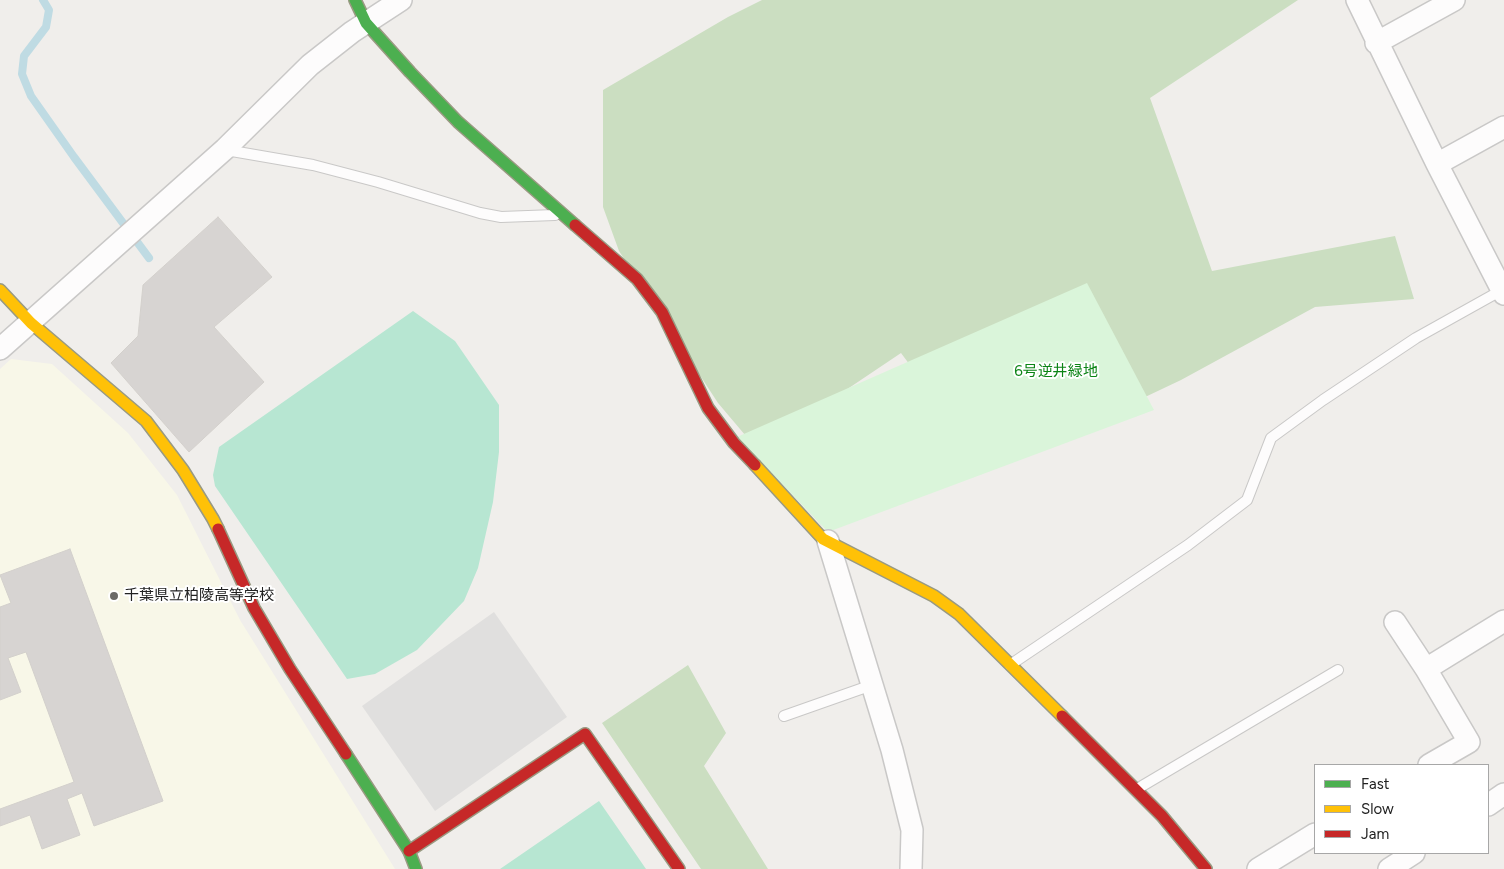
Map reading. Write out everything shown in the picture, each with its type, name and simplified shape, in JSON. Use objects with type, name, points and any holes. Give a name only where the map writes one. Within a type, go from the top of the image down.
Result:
[{"type":"street","points":[[355,0],[366,22],[458,122],[637,279],[662,312],[708,408],[734,443],[823,539],[934,596],[959,614],[1162,816],[1206,869]]},
{"type":"street","points":[[0,349],[225,150],[310,66],[352,32],[401,0]]},
{"type":"street","points":[[1357,0],[1376,43],[1503,292]]},
{"type":"street","points":[[1376,43],[1454,0]]},
{"type":"street","points":[[1437,164],[1504,127]]},
{"type":"street","points":[[0,290],[31,323],[146,421],[183,470],[213,519],[254,608],[290,669],[410,851],[416,869]]},
{"type":"street","points":[[828,541],[892,750],[912,830],[911,869]]},
{"type":"street","points":[[1426,669],[1504,621]]},
{"type":"street","points":[[1395,622],[1426,669],[1468,742],[1431,764]]},
{"type":"street","points":[[410,851],[585,734],[679,869]]},
{"type":"street","points":[[1489,804],[1504,794]]},
{"type":"street","points":[[1258,869],[1314,835]]},
{"type":"street","points":[[1389,869],[1412,854]]},
{"type":"lane","points":[[225,150],[313,165],[378,182],[480,213],[502,217],[563,214]]},
{"type":"lane","points":[[1009,665],[1188,545],[1247,500],[1271,438],[1323,400],[1416,338],[1503,292]]},
{"type":"lane","points":[[1136,790],[1338,670]]},
{"type":"lane","points":[[784,716],[872,685]]},
{"type":"shaded area","name":"千葉県立柏陵高等学校","points":[[11,359],[52,364],[128,433],[177,495],[240,620],[395,869],[0,869],[0,369]]},
{"type":"shaded area","points":[[494,612],[567,717],[435,811],[362,706]]},
{"type":"green space","points":[[762,0],[1298,0],[1150,98],[1212,271],[1395,236],[1414,299],[1315,307],[1181,380],[989,471],[901,353],[773,439],[822,526],[718,403],[619,251],[603,207],[603,90],[728,17]]},
{"type":"green space","name":"6号逆井緑地","points":[[1087,283],[1154,410],[828,532],[737,437]]},
{"type":"green space","points":[[413,311],[455,341],[499,405],[499,452],[493,502],[478,568],[464,601],[417,650],[375,674],[347,679],[215,486],[213,475],[219,447]]},
{"type":"green space","points":[[688,665],[726,733],[704,766],[768,869],[701,869],[602,723]]},
{"type":"green space","points":[[599,801],[646,869],[500,869]]},
{"type":"building","points":[[218,217],[272,277],[214,327],[264,382],[189,452],[111,363],[138,336],[143,285]]},
{"type":"building","points":[[70,549],[163,801],[94,826],[82,793],[67,799],[80,835],[42,849],[30,815],[0,826],[0,809],[74,782],[26,652],[8,658],[21,692],[0,700],[0,607],[11,603],[0,575]]},
{"type":"waterway","points":[[43,0],[49,10],[46,27],[24,56],[22,74],[31,96],[149,258]]},
{"type":"traffic: fast","points":[[355,0],[366,23],[458,122],[575,225]]},
{"type":"traffic: fast","points":[[346,754],[409,851],[416,869]]},
{"type":"traffic: slow","points":[[0,290],[31,323],[146,421],[183,470],[218,529]]},
{"type":"traffic: slow","points":[[755,465],[823,539],[934,596],[959,614],[1062,716]]},
{"type":"traffic: jam","points":[[575,225],[637,279],[662,312],[708,408],[734,443],[755,465]]},
{"type":"traffic: jam","points":[[218,529],[254,608],[290,669],[346,754]]},
{"type":"traffic: jam","points":[[1062,716],[1162,816],[1206,869]]},
{"type":"traffic: jam","points":[[409,851],[585,734],[679,869]]},
{"type":"place","name":"千葉県立柏陵高等学校","points":[[114,596]]}]
